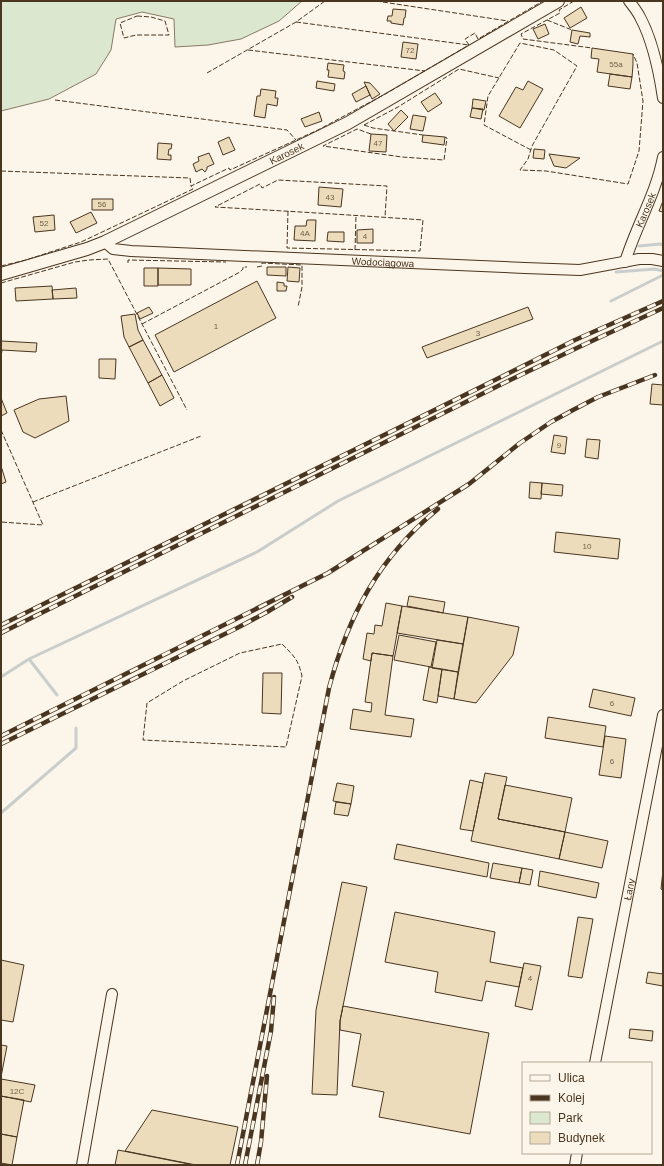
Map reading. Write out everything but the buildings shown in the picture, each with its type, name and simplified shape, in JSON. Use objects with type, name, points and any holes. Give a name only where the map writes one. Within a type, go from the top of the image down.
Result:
[{"type":"street","name":"Karosek","points":[[1,274],[87,249],[105,242],[348,123],[558,1]]},
{"type":"street","points":[[629,1],[640,17],[649,39],[656,62],[663,98]]},
{"type":"street","name":"Karosek","points":[[625,262],[629,247],[656,183],[663,157]]},
{"type":"street","name":"Wodociągowa","points":[[105,242],[113,249],[132,251],[552,270],[580,270],[639,259],[663,261]]},
{"type":"street","name":"Łany","points":[[595,1062],[663,715]]},
{"type":"street","points":[[82,1165],[112,994]]},
{"type":"street","points":[[575,1165],[577,1154]]},
{"type":"green space","points":[[1,1],[302,1],[279,21],[241,39],[208,45],[175,47],[174,19],[142,12],[116,19],[111,50],[96,74],[49,99],[1,111]]},
{"type":"waterway","points":[[639,246],[663,245]]},
{"type":"waterway","points":[[616,272],[655,269],[663,271]]},
{"type":"waterway","points":[[611,301],[663,275]]},
{"type":"waterway","points":[[1,677],[29,659],[257,552],[338,501],[663,341]]},
{"type":"waterway","points":[[29,659],[57,695]]},
{"type":"waterway","points":[[1,813],[76,748],[76,728]]},
{"type":"railway","points":[[1,625],[575,340],[663,301]]},
{"type":"railway","points":[[1,633],[506,382],[663,308]]},
{"type":"railway","points":[[1,736],[328,573],[469,484],[520,443],[551,422],[598,397],[655,375]]},
{"type":"railway","points":[[237,1165],[329,688],[346,636],[356,612],[368,590],[399,547],[438,509]]},
{"type":"railway","points":[[1,744],[237,628],[292,597]]},
{"type":"railway","points":[[245,1165],[271,1031],[274,997]]},
{"type":"railway","points":[[257,1165],[261,1142],[267,1076]]},
{"type":"fence","points":[[207,73],[296,22],[325,1]]},
{"type":"fence","points":[[376,1],[508,21]]},
{"type":"fence","points":[[1,266],[26,260],[81,242],[193,189],[191,186],[229,168],[230,170],[318,130],[387,93],[469,45],[465,39],[475,33],[478,39],[543,1]]},
{"type":"fence","points":[[574,1],[559,10],[560,13],[521,34],[523,39],[592,48]]},
{"type":"fence","points":[[137,16],[151,17],[165,21],[169,35],[136,35],[124,38],[120,23],[137,16]]},
{"type":"fence","points":[[547,20],[572,30]]},
{"type":"fence","points":[[296,22],[469,45]]},
{"type":"fence","points":[[531,150],[484,125],[488,96],[520,43],[554,50],[577,66],[532,146],[528,159],[520,170],[546,171],[628,184],[639,151],[643,101],[637,63],[633,54]]},
{"type":"fence","points":[[248,50],[425,71]]},
{"type":"fence","points":[[364,125],[398,107],[459,69],[499,78]]},
{"type":"fence","points":[[55,100],[287,130],[296,140]]},
{"type":"fence","points":[[364,125],[373,128],[423,135]]},
{"type":"fence","points":[[371,134],[357,129],[323,146],[402,157],[444,160],[447,138],[445,137]]},
{"type":"fence","points":[[1,171],[190,178],[191,186]]},
{"type":"fence","points":[[288,211],[287,248],[420,251],[423,220],[293,212],[267,210],[215,207],[260,184],[262,188],[278,180],[387,186],[385,217]]},
{"type":"fence","points":[[355,250],[356,215]]},
{"type":"fence","points":[[1,283],[75,262],[108,259],[187,410]]},
{"type":"fence","points":[[128,263],[128,260],[226,262]]},
{"type":"fence","points":[[257,267],[262,266],[262,263],[302,265],[302,287],[298,307]]},
{"type":"fence","points":[[142,324],[240,272],[243,267],[247,267]]},
{"type":"fence","points":[[1,430],[43,525],[1,522]]},
{"type":"fence","points":[[33,502],[201,436]]},
{"type":"fence","points":[[282,644],[295,658],[302,676],[286,747],[143,740],[147,703],[183,681],[240,653],[282,644]]}]
